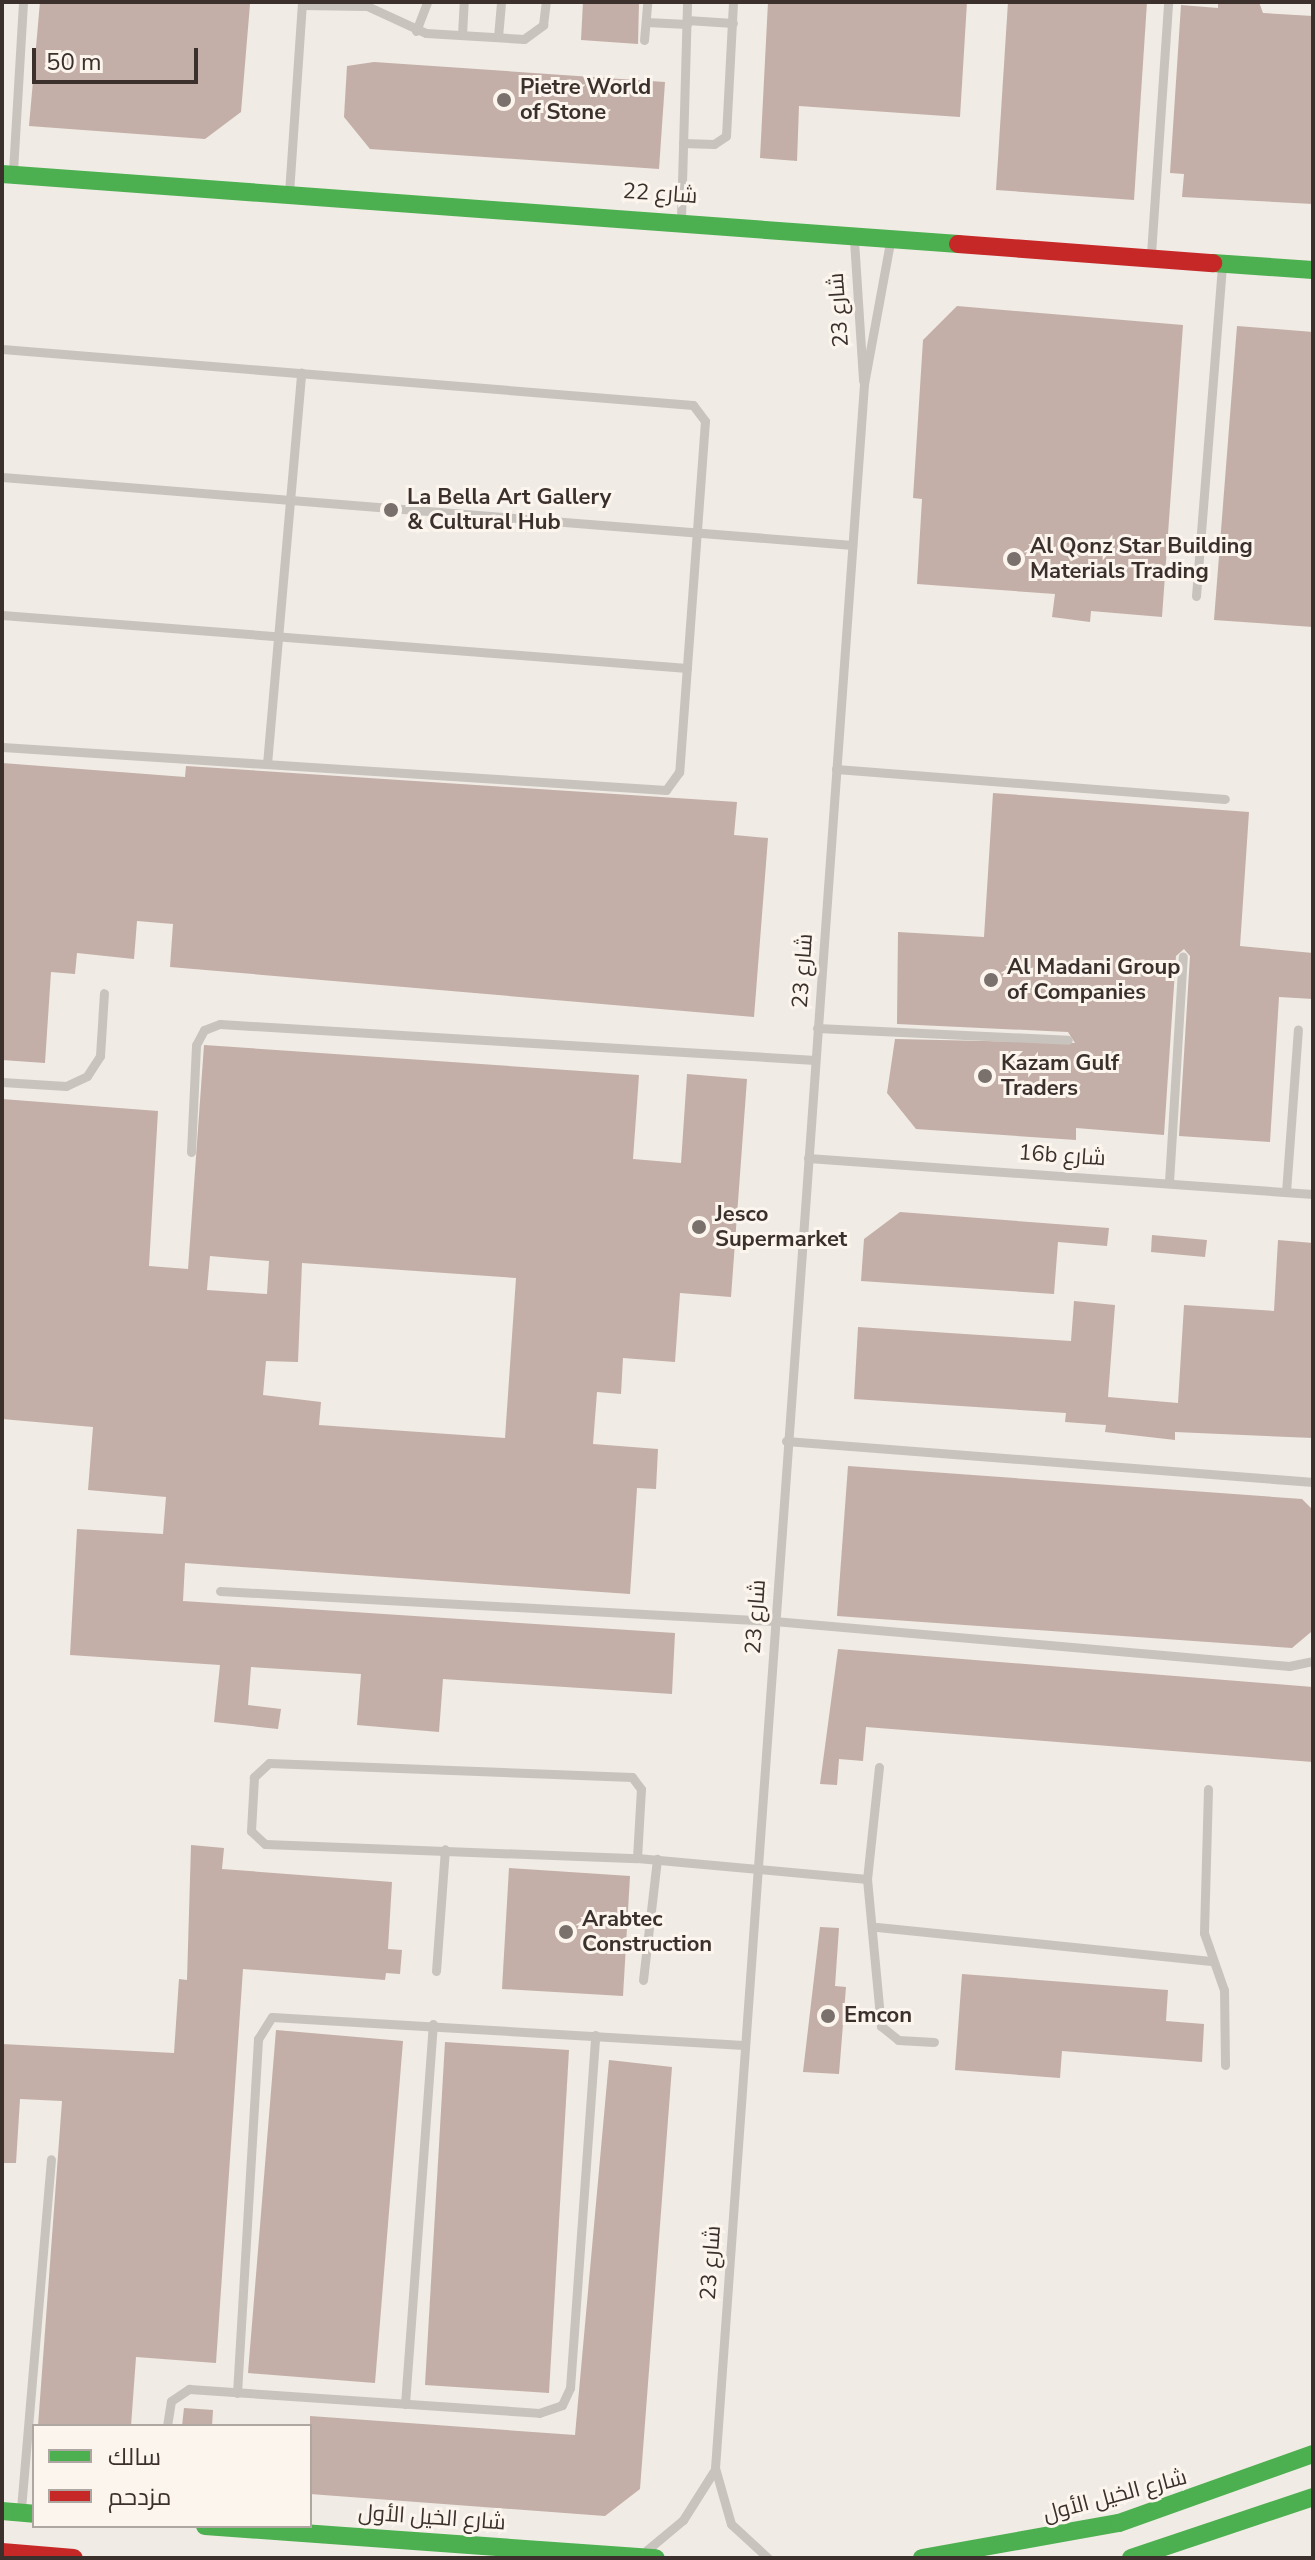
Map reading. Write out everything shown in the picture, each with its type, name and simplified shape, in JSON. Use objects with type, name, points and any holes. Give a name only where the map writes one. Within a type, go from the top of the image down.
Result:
[{"type":"street","name":"شارع 22","points":[[8,174],[681,219],[1313,270]]},
{"type":"street","name":"شارع الخيل الأول","points":[[922,2558],[1119,2523],[1313,2454]]},
{"type":"street","points":[[1131,2558],[1313,2497]]},
{"type":"street","points":[[2,2511],[28,2513]]},
{"type":"street","name":"شارع الخيل الأول","points":[[234,2528],[656,2558]]},
{"type":"street","points":[[2,2552],[74,2558]]},
{"type":"lane","points":[[8,174],[23,2]]},
{"type":"lane","points":[[416,31],[427,2]]},
{"type":"lane","points":[[462,35],[464,2]]},
{"type":"lane","points":[[498,37],[501,2]]},
{"type":"lane","points":[[289,193],[302,3],[367,6],[416,31],[498,37],[535,35],[546,2]]},
{"type":"lane","points":[[644,40],[647,2]]},
{"type":"lane","points":[[681,219],[687,2]]},
{"type":"lane","points":[[683,143],[714,144],[726,136],[733,2]]},
{"type":"lane","points":[[1151,257],[1168,2]]},
{"type":"lane","points":[[646,22],[733,23]]},
{"type":"lane","name":"شارع 23","points":[[854,233],[864,384]]},
{"type":"lane","name":"شارع 23","points":[[768,2558],[731,2524],[715,2468],[786,1441],[864,384],[890,236]]},
{"type":"lane","points":[[1196,596],[1222,263]]},
{"type":"lane","points":[[2,349],[693,405],[705,421],[679,772],[666,790],[2,747]]},
{"type":"lane","points":[[267,764],[281,636],[301,372]]},
{"type":"lane","points":[[2,477],[852,545]]},
{"type":"lane","points":[[2,615],[687,668]]},
{"type":"lane","points":[[836,769],[1225,799]]},
{"type":"lane","points":[[1169,1182],[1183,956]]},
{"type":"lane","points":[[2,1082],[66,1086],[87,1076],[100,1056],[104,993]]},
{"type":"lane","points":[[191,1152],[196,1045],[204,1030],[220,1024],[815,1060]]},
{"type":"lane","points":[[817,1028],[1068,1040]]},
{"type":"lane","points":[[1286,1192],[1298,1029]]},
{"type":"lane","name":"16b شارع","points":[[808,1158],[1313,1194]]},
{"type":"lane","points":[[786,1441],[1313,1482]]},
{"type":"lane","points":[[220,1591],[774,1621],[1289,1666],[1313,1661]]},
{"type":"lane","points":[[637,1858],[641,1789],[632,1777],[269,1763],[254,1777],[251,1831],[260,1843],[657,1859],[867,1879]]},
{"type":"lane","points":[[879,1767],[867,1879],[877,1927],[881,2026],[898,2040],[934,2042]]},
{"type":"lane","points":[[1208,1789],[1204,1922],[1224,1990],[1225,2065]]},
{"type":"lane","points":[[436,1971],[445,1849]]},
{"type":"lane","points":[[643,1980],[657,1859]]},
{"type":"lane","points":[[877,1927],[1213,1961]]},
{"type":"lane","points":[[237,2393],[262,2026],[285,2014],[743,2045]]},
{"type":"lane","points":[[405,2404],[433,2024]]},
{"type":"lane","points":[[167,2424],[171,2401],[182,2391],[539,2413],[567,2398],[595,2035]]},
{"type":"lane","points":[[34,2424],[51,2159]]},
{"type":"lane","points":[[28,2513],[32,2451]]},
{"type":"lane","name":"شارع 23","points":[[635,2556],[683,2520],[715,2468]]},
{"type":"building","points":[[40,2],[250,4],[241,112],[205,139],[29,126]]},
{"type":"building","points":[[583,2],[639,2],[638,44],[581,40]]},
{"type":"building","points":[[768,2],[967,2],[960,117],[799,106],[797,161],[760,158]]},
{"type":"building","points":[[1008,2],[1147,2],[1134,200],[996,190]]},
{"type":"building","points":[[1218,2],[1259,2],[1263,13],[1313,16],[1313,204],[1182,197],[1184,174],[1170,173],[1181,5],[1218,8]]},
{"type":"building","name":"Pietre World of Stone","points":[[374,62],[665,82],[659,169],[370,149],[344,117],[347,66]]},
{"type":"building","points":[[957,306],[1183,325],[1162,617],[1091,611],[1090,622],[1052,617],[1055,594],[917,584],[922,499],[913,498],[923,340]]},
{"type":"building","points":[[1237,326],[1313,332],[1313,627],[1214,620]]},
{"type":"building","points":[[2,763],[185,777],[186,766],[737,802],[734,835],[768,838],[754,1017],[170,967],[173,924],[137,921],[134,959],[77,953],[75,974],[51,972],[45,1063],[2,1060]]},
{"type":"building","points":[[993,793],[1249,812],[1240,946],[1313,953],[1313,999],[1279,997],[1270,1142],[1179,1136],[1190,956],[1184,949],[1176,956],[1164,1135],[1076,1128],[1076,1140],[916,1129],[887,1093],[895,1039],[1075,1043],[1068,1032],[897,1024],[898,932],[984,937]]},
{"type":"building","points":[[204,1045],[639,1075],[633,1159],[681,1163],[687,1074],[747,1079],[731,1297],[680,1293],[675,1362],[623,1358],[621,1394],[597,1392],[593,1444],[658,1449],[656,1489],[637,1488],[630,1594],[185,1563],[183,1601],[675,1633],[672,1694],[443,1679],[439,1732],[357,1725],[361,1674],[251,1667],[248,1705],[281,1709],[278,1729],[214,1722],[220,1665],[70,1655],[77,1529],[163,1534],[166,1497],[88,1490],[93,1427],[2,1419],[2,1099],[158,1111],[149,1266],[188,1269]],"holes":[[[210,1256],[269,1261],[267,1294],[207,1290]],[[302,1263],[516,1278],[505,1438],[319,1425],[321,1402],[263,1395],[266,1361],[298,1362]]]},
{"type":"building","points":[[900,1212],[1109,1228],[1107,1246],[1058,1242],[1054,1294],[861,1281],[864,1239]]},
{"type":"building","points":[[1152,1235],[1207,1240],[1205,1257],[1151,1252]]},
{"type":"building","points":[[1278,1240],[1313,1243],[1313,1438],[1175,1432],[1175,1440],[1105,1432],[1106,1425],[1065,1422],[1066,1413],[854,1399],[858,1327],[1071,1341],[1074,1301],[1115,1305],[1108,1397],[1178,1403],[1184,1305],[1274,1311]]},
{"type":"building","points":[[848,1466],[1302,1499],[1313,1510],[1311,1632],[1292,1648],[837,1616]]},
{"type":"building","points":[[838,1649],[1313,1687],[1313,1762],[866,1727],[863,1761],[839,1759],[837,1785],[820,1784]]},
{"type":"building","points":[[191,1845],[224,1848],[222,1869],[392,1882],[388,1949],[402,1950],[400,1974],[386,1973],[385,1980],[243,1969],[216,2363],[136,2357],[131,2424],[38,2424],[62,2101],[20,2099],[16,2163],[2,2163],[2,2044],[174,2053],[179,1979],[187,1980]]},
{"type":"building","name":"Arabtec Construction","points":[[509,1868],[630,1876],[623,1996],[502,1989]]},
{"type":"building","points":[[820,1927],[839,1928],[835,1986],[846,1987],[839,2074],[803,2072]]},
{"type":"building","points":[[962,1974],[1168,1990],[1166,2021],[1204,2024],[1202,2062],[1062,2051],[1060,2078],[955,2070]]},
{"type":"building","points":[[276,2030],[403,2041],[375,2383],[248,2373]]},
{"type":"building","points":[[445,2042],[569,2050],[549,2393],[425,2385]]},
{"type":"building","points":[[609,2060],[672,2067],[640,2489],[605,2516],[312,2494],[310,2416],[575,2435]]},
{"type":"building","points":[[184,2408],[213,2410],[212,2424],[182,2424]]},
{"type":"traffic: fast","points":[[2,174],[958,244]]},
{"type":"traffic: fast","points":[[1213,263],[1313,270]]},
{"type":"traffic: fast","points":[[922,2558],[1119,2523],[1313,2454]]},
{"type":"traffic: fast","points":[[1131,2558],[1313,2497]]},
{"type":"traffic: fast","points":[[2,2511],[32,2514]]},
{"type":"traffic: fast","points":[[233,2528],[656,2558]]},
{"type":"traffic: jam","points":[[958,244],[1213,263]]},
{"type":"traffic: jam","points":[[2,2552],[74,2558]]},
{"type":"place","name":"Pietre World of Stone","points":[[504,100]]},
{"type":"place","name":"La Bella Art Gallery & Cultural Hub","points":[[391,510]]},
{"type":"place","name":"Al Qonz Star Building Materials Trading","points":[[1014,559]]},
{"type":"place","name":"Al Madani Group of Companies","points":[[991,980]]},
{"type":"place","name":"Kazam Gulf Traders","points":[[985,1076]]},
{"type":"place","name":"Jesco Supermarket","points":[[699,1227]]},
{"type":"place","name":"Arabtec Construction","points":[[566,1932]]},
{"type":"place","name":"Emcon","points":[[828,2016]]}]
